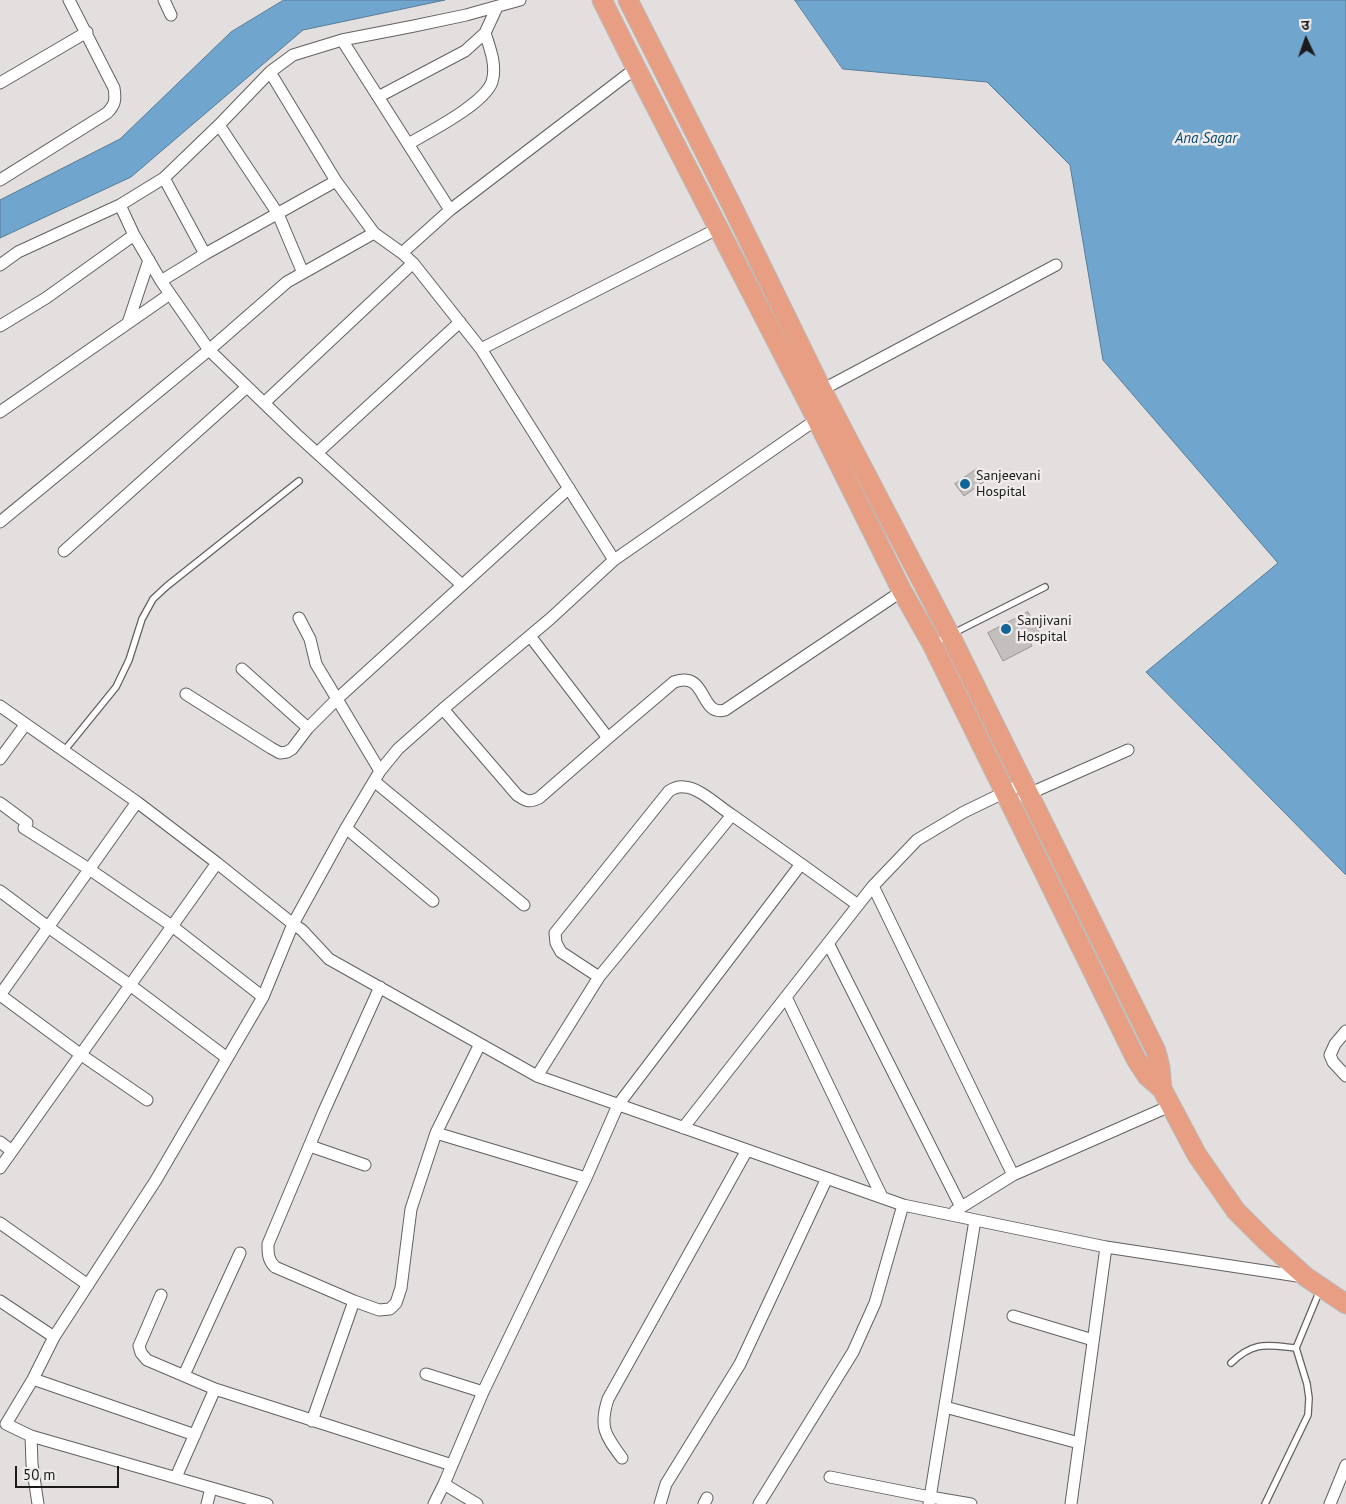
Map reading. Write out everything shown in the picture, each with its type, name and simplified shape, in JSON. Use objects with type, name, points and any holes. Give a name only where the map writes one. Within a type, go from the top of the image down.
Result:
[{"type":"highway","points":[[602,0],[805,397],[824,415],[950,635],[1156,1051],[1162,1089],[1197,1155],[1236,1211],[1306,1277],[1346,1304]]},
{"type":"highway","points":[[628,0],[822,390],[824,415],[902,590],[932,644],[1136,1060],[1147,1076],[1162,1089]]},
{"type":"street","points":[[0,180],[107,113],[114,105],[116,98],[114,88],[70,0]]},
{"type":"street","points":[[164,0],[171,15]]},
{"type":"street","points":[[0,265],[18,252],[120,205],[164,178],[270,72],[293,55],[342,40],[414,26],[520,0]]},
{"type":"street","points":[[378,97],[465,51],[486,32],[497,7]]},
{"type":"street","points":[[0,83],[86,32]]},
{"type":"street","points":[[408,144],[473,104],[487,91],[492,81],[493,58],[486,32]]},
{"type":"street","points":[[342,40],[450,210]]},
{"type":"street","points":[[402,253],[450,210],[636,68]]},
{"type":"street","points":[[270,72],[336,181],[374,233],[413,263],[481,349],[614,560]]},
{"type":"street","points":[[219,125],[278,214],[303,273]]},
{"type":"street","points":[[164,178],[205,254]]},
{"type":"street","points":[[161,281],[205,254],[336,181]]},
{"type":"street","points":[[120,205],[134,236],[161,281],[209,350],[317,453],[462,585]]},
{"type":"street","points":[[481,349],[719,228]]},
{"type":"street","points":[[0,522],[209,350],[288,282],[374,233]]},
{"type":"street","points":[[0,326],[46,298],[134,236]]},
{"type":"street","points":[[128,323],[149,260]]},
{"type":"street","points":[[264,403],[413,263]]},
{"type":"street","points":[[805,397],[822,390],[1056,266]]},
{"type":"street","points":[[0,412],[170,294]]},
{"type":"street","points":[[317,453],[460,322]]},
{"type":"street","points":[[64,551],[247,387]]},
{"type":"street","points":[[267,1504],[3,1429],[54,1337],[156,1180],[227,1058],[263,996],[293,924],[346,828],[377,776],[398,749],[442,709],[530,636],[614,560],[824,415]]},
{"type":"street","points":[[186,694],[280,753],[287,752],[292,749],[308,728],[337,699],[569,488]]},
{"type":"street","points":[[442,709],[517,795],[526,801],[533,801],[539,798],[674,682],[682,679],[694,683],[712,710],[718,712],[725,710],[902,590]]},
{"type":"street","points":[[299,618],[310,639],[316,664],[337,699],[377,776],[524,905]]},
{"type":"street","points":[[530,636],[608,738]]},
{"type":"street","points":[[242,669],[308,728]]},
{"type":"street","points":[[0,706],[137,802],[217,863],[302,930],[328,958],[537,1076],[903,1205],[1106,1246],[1306,1277]]},
{"type":"street","points":[[0,759],[25,725]]},
{"type":"street","points":[[683,1128],[873,886],[917,840],[964,812],[1007,798],[1026,788],[1128,750]]},
{"type":"street","points":[[599,977],[561,952],[556,943],[555,933],[669,791],[677,787],[694,789],[858,905]]},
{"type":"street","points":[[137,802],[0,995],[80,1054],[147,1100]]},
{"type":"street","points":[[0,803],[26,826],[172,926],[263,996]]},
{"type":"street","points":[[537,1076],[599,977],[732,815]]},
{"type":"street","points":[[346,828],[433,901]]},
{"type":"street","points":[[0,1168],[217,863]]},
{"type":"street","points":[[434,1504],[483,1392],[586,1178],[618,1105],[801,864]]},
{"type":"street","points":[[873,886],[1013,1175]]},
{"type":"street","points":[[0,891],[227,1058]]},
{"type":"street","points":[[828,943],[961,1207]]},
{"type":"street","points":[[380,987],[324,1111],[268,1244],[270,1262],[275,1267],[379,1310],[390,1309],[396,1303],[401,1288],[411,1209],[436,1132],[480,1044]]},
{"type":"street","points":[[786,997],[882,1197]]},
{"type":"street","points":[[1346,1031],[1335,1044],[1330,1055],[1333,1062],[1346,1076]]},
{"type":"street","points":[[950,1214],[1013,1175],[1170,1106]]},
{"type":"street","points":[[436,1132],[586,1178]]},
{"type":"street","points":[[0,1142],[12,1151]]},
{"type":"street","points":[[310,1146],[366,1165]]},
{"type":"street","points":[[622,1458],[607,1438],[603,1422],[604,1410],[608,1399],[747,1150]]},
{"type":"street","points":[[660,1504],[666,1484],[740,1364],[827,1178]]},
{"type":"street","points":[[759,1504],[853,1352],[876,1303],[903,1205]]},
{"type":"street","points":[[930,1501],[975,1220]]},
{"type":"street","points":[[0,1223],[88,1285]]},
{"type":"street","points":[[1071,1504],[1106,1246]]},
{"type":"street","points":[[184,1376],[240,1253]]},
{"type":"street","points":[[161,1295],[139,1346],[141,1353],[147,1360],[215,1389],[452,1465]]},
{"type":"street","points":[[0,1301],[54,1337]]},
{"type":"street","points":[[312,1421],[354,1301]]},
{"type":"street","points":[[1013,1316],[1093,1340]]},
{"type":"street","points":[[426,1374],[483,1392]]},
{"type":"street","points":[[32,1379],[195,1435]]},
{"type":"street","points":[[176,1477],[215,1389]]},
{"type":"street","points":[[945,1408],[1079,1443]]},
{"type":"street","points":[[30,1436],[38,1504]]},
{"type":"street","points":[[1330,1504],[1346,1465]]},
{"type":"street","points":[[830,1477],[930,1501],[971,1504]]},
{"type":"street","points":[[444,1484],[478,1504]]},
{"type":"street","points":[[207,1504],[211,1488]]},
{"type":"lane","points":[[64,751],[116,686],[129,660],[142,619],[153,599],[298,481]]},
{"type":"lane","points":[[932,644],[1045,587]]},
{"type":"lane","points":[[1265,1504],[1308,1415],[1309,1398],[1307,1384],[1296,1348],[1321,1288]]},
{"type":"lane","points":[[1231,1363],[1242,1352],[1258,1346],[1296,1348]]},
{"type":"water","points":[[284,0],[445,0],[303,30],[131,177],[0,238],[0,200],[120,139],[231,32]]},
{"type":"water","name":"Ana Sagar","points":[[795,0],[1346,0],[1346,875],[1146,672],[1278,563],[1103,360],[1070,165],[987,82],[843,69]]},
{"type":"building","points":[[977,469],[985,481],[964,496],[955,484]]},
{"type":"building","points":[[1028,612],[1041,636],[1030,642],[1032,646],[1003,661],[988,633]]},
{"type":"place","name":"Sanjeevani Hospital","points":[[965,484]]},
{"type":"place","name":"Sanjivani Hospital","points":[[1006,629]]}]
